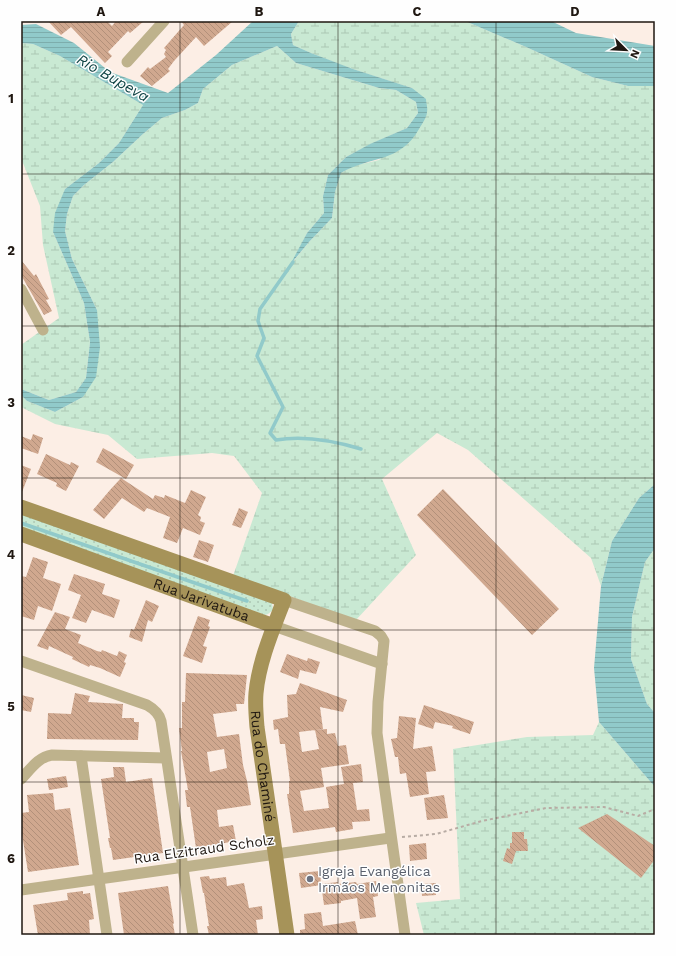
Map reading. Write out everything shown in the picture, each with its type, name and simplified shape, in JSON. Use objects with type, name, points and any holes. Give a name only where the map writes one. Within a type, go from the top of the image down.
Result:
[{"type":"street","points":[[127,62],[164,21]]},
{"type":"street","points":[[21,289],[43,330]]},
{"type":"street","name":"Rua Jarivatuba","points":[[21,507],[375,631],[384,641],[382,664],[21,534]]},
{"type":"street","name":"Rua do Chaminé","points":[[284,600],[274,626],[260,672],[256,691],[256,709],[257,727],[287,935]]},
{"type":"street","points":[[21,661],[147,705],[154,709],[159,715],[193,935]]},
{"type":"street","points":[[382,664],[378,702],[377,733],[390,838],[405,935]]},
{"type":"street","points":[[22,776],[46,756],[166,758]]},
{"type":"street","points":[[81,756],[107,935]]},
{"type":"street","name":"Rua Elzitraud Scholz","points":[[21,890],[390,838]]},
{"type":"path","points":[[390,838],[436,834],[482,821],[546,808],[604,807],[638,816],[655,809]]},
{"type":"green space","points":[[299,21],[465,21],[592,77],[628,86],[655,86],[655,484],[639,498],[612,541],[601,586],[591,558],[468,450],[437,433],[382,479],[416,555],[356,620],[233,576],[262,493],[234,456],[212,453],[137,459],[108,435],[55,424],[21,407],[21,395],[27,401],[55,412],[83,397],[97,310],[72,259],[65,231],[67,214],[73,196],[162,118],[185,110],[198,103],[203,89],[232,65],[277,46],[296,63],[379,88],[396,90],[416,102],[418,113],[407,128],[346,157],[328,175],[323,196],[324,213],[307,233],[292,263],[309,242],[332,218],[335,192],[341,173],[353,166],[379,160],[427,112],[412,88],[337,63],[293,45],[291,34]]},
{"type":"green space","points":[[21,43],[33,44],[60,56],[143,105],[119,143],[99,163],[65,189],[53,232],[84,303],[90,342],[86,378],[76,392],[49,400],[21,389],[21,345],[59,318],[43,245],[40,206],[21,158]]},
{"type":"green space","points":[[21,512],[272,603],[273,610],[265,615],[21,529]]},
{"type":"green space","points":[[655,548],[655,713],[647,704],[631,659],[632,617],[645,562]]},
{"type":"green space","points":[[599,722],[655,787],[655,935],[424,935],[416,903],[460,899],[453,749],[527,737],[593,735]]},
{"type":"water","name":"Rio Bupeva","points":[[253,21],[299,21],[291,34],[293,45],[353,69],[412,88],[426,99],[427,114],[423,123],[411,140],[403,148],[394,153],[341,173],[335,192],[332,218],[290,265],[307,233],[324,213],[323,196],[328,175],[346,157],[370,144],[407,128],[418,113],[416,102],[396,90],[379,88],[296,63],[277,46],[232,65],[203,89],[198,103],[185,110],[162,118],[73,196],[67,214],[65,231],[72,259],[97,310],[100,347],[96,377],[83,397],[55,412],[27,401],[21,395],[21,389],[49,400],[76,392],[86,378],[90,342],[84,303],[53,232],[55,213],[65,189],[99,163],[119,143],[143,105],[60,56],[33,44],[21,43],[21,25],[36,24],[74,43],[110,72],[168,93],[216,55]]},
{"type":"water","points":[[465,21],[551,21],[576,33],[655,46],[655,86],[628,86],[592,77]]},
{"type":"water","points":[[655,484],[655,548],[645,562],[632,617],[631,659],[647,704],[655,713],[655,787],[599,722],[594,668],[601,586],[612,541],[639,498]]},
{"type":"building","points":[[48,21],[107,21],[112,26],[116,21],[144,21],[130,33],[128,31],[108,52],[112,56],[105,63],[71,27],[61,35]]},
{"type":"building","points":[[181,21],[233,21],[204,46],[196,37],[174,61],[168,69],[170,71],[152,86],[140,76],[148,67],[150,69],[166,57],[164,54],[166,50],[164,48],[184,25]]},
{"type":"building","points":[[21,260],[34,276],[36,274],[49,299],[46,300],[52,311],[44,315],[21,275]]},
{"type":"building","points":[[33,434],[43,438],[38,454],[21,448],[21,436],[31,440]]},
{"type":"building","points":[[103,448],[134,465],[126,479],[96,462]]},
{"type":"building","points":[[46,454],[70,465],[71,462],[79,466],[66,491],[56,486],[57,483],[37,474]]},
{"type":"building","points":[[21,465],[31,469],[22,492],[21,492]]},
{"type":"building","points":[[121,478],[153,499],[155,495],[164,498],[165,495],[185,503],[191,490],[206,497],[198,515],[201,517],[200,521],[205,523],[200,535],[183,528],[177,543],[163,538],[170,517],[147,508],[144,512],[122,498],[104,519],[93,510]]},
{"type":"building","points":[[443,489],[559,609],[532,635],[417,515]]},
{"type":"building","points":[[239,508],[248,512],[241,528],[232,525]]},
{"type":"building","points":[[199,540],[214,545],[208,562],[193,557]]},
{"type":"building","points":[[33,557],[48,562],[43,578],[61,584],[52,611],[38,606],[34,620],[21,616],[21,576],[26,577]]},
{"type":"building","points":[[74,574],[105,584],[102,594],[120,600],[114,618],[92,610],[86,623],[72,618],[81,595],[68,590]]},
{"type":"building","points":[[146,600],[159,606],[152,622],[148,620],[142,642],[129,637],[131,629],[134,630]]},
{"type":"building","points":[[55,612],[70,617],[65,629],[81,635],[78,643],[97,651],[101,652],[102,650],[117,656],[119,651],[127,655],[124,662],[126,663],[120,677],[100,668],[90,665],[89,667],[72,659],[73,657],[49,646],[48,650],[37,646]]},
{"type":"building","points":[[198,616],[210,620],[208,626],[210,627],[203,646],[207,647],[202,663],[183,656]]},
{"type":"building","points":[[287,654],[307,661],[308,658],[320,662],[316,674],[300,670],[298,679],[280,672]]},
{"type":"building","points":[[186,673],[247,675],[244,704],[236,704],[237,711],[213,714],[217,737],[239,734],[243,765],[251,805],[217,810],[219,827],[233,825],[236,841],[196,848],[190,807],[187,807],[185,790],[188,790],[181,751],[179,728],[182,728],[182,702],[185,702]],"holes":[[[224,749],[227,768],[210,772],[207,752]]]},
{"type":"building","points":[[300,683],[347,700],[343,712],[320,707],[323,729],[315,730],[327,729],[327,734],[335,733],[338,746],[346,745],[349,764],[321,768],[324,787],[300,791],[304,811],[329,808],[326,787],[344,784],[341,767],[361,764],[363,782],[353,783],[357,810],[369,809],[370,821],[352,822],[353,829],[336,832],[335,827],[293,833],[287,794],[289,794],[290,781],[285,744],[280,744],[278,729],[274,730],[273,720],[288,717],[287,695],[296,694]],"holes":[[[315,730],[319,749],[302,752],[299,732]]]},
{"type":"building","points":[[75,693],[90,696],[88,702],[123,704],[122,718],[134,718],[134,722],[139,722],[138,740],[47,739],[48,713],[71,714]]},
{"type":"building","points":[[21,695],[34,698],[31,712],[21,710]]},
{"type":"building","points":[[424,705],[474,722],[470,734],[452,728],[453,726],[435,722],[433,729],[418,724]]},
{"type":"building","points":[[399,716],[416,718],[413,749],[432,746],[436,771],[426,772],[429,794],[410,797],[406,773],[400,774],[398,757],[395,757],[391,739],[397,738]]},
{"type":"building","points":[[113,767],[124,767],[126,782],[152,778],[163,853],[113,860],[108,838],[110,838],[101,779],[114,777]]},
{"type":"building","points":[[66,776],[68,787],[49,790],[47,779]]},
{"type":"building","points":[[53,793],[55,810],[70,808],[79,865],[28,872],[22,834],[21,813],[29,812],[27,795]]},
{"type":"building","points":[[444,795],[448,818],[427,820],[424,798]]},
{"type":"building","points":[[607,814],[655,846],[655,859],[641,878],[578,828]]},
{"type":"building","points":[[512,832],[524,832],[524,839],[527,839],[528,851],[516,851],[512,864],[503,861],[507,848],[510,849],[510,843],[512,843]]},
{"type":"building","points":[[426,843],[427,859],[410,861],[409,845]]},
{"type":"building","name":"Igreja Evangélica Irmãos Menonitas","points":[[320,871],[321,885],[301,888],[299,873]]},
{"type":"building","points":[[209,876],[210,879],[226,877],[227,886],[244,883],[249,908],[262,906],[263,919],[256,920],[258,935],[209,935],[204,893],[200,877]]},
{"type":"building","points":[[376,881],[378,896],[373,897],[376,917],[360,919],[357,898],[341,901],[341,903],[324,905],[321,884],[356,882],[357,884]]},
{"type":"building","points":[[436,883],[436,895],[422,896],[421,884]]},
{"type":"building","points":[[168,886],[175,935],[124,935],[118,893]]},
{"type":"building","points":[[83,891],[83,894],[90,893],[94,919],[89,920],[90,935],[38,935],[33,905],[68,900],[67,893]]},
{"type":"building","points":[[321,912],[323,926],[355,921],[358,935],[300,935],[300,930],[305,929],[304,914]]},
{"type":"waterway","points":[[293,262],[260,309],[258,321],[264,338],[257,356],[283,407],[270,433],[276,440],[297,438],[319,440],[361,449]]},
{"type":"waterway","points":[[21,523],[247,601]]},
{"type":"place","name":"Igreja Evangélica Irmãos Menonitas","points":[[310,879]]}]
